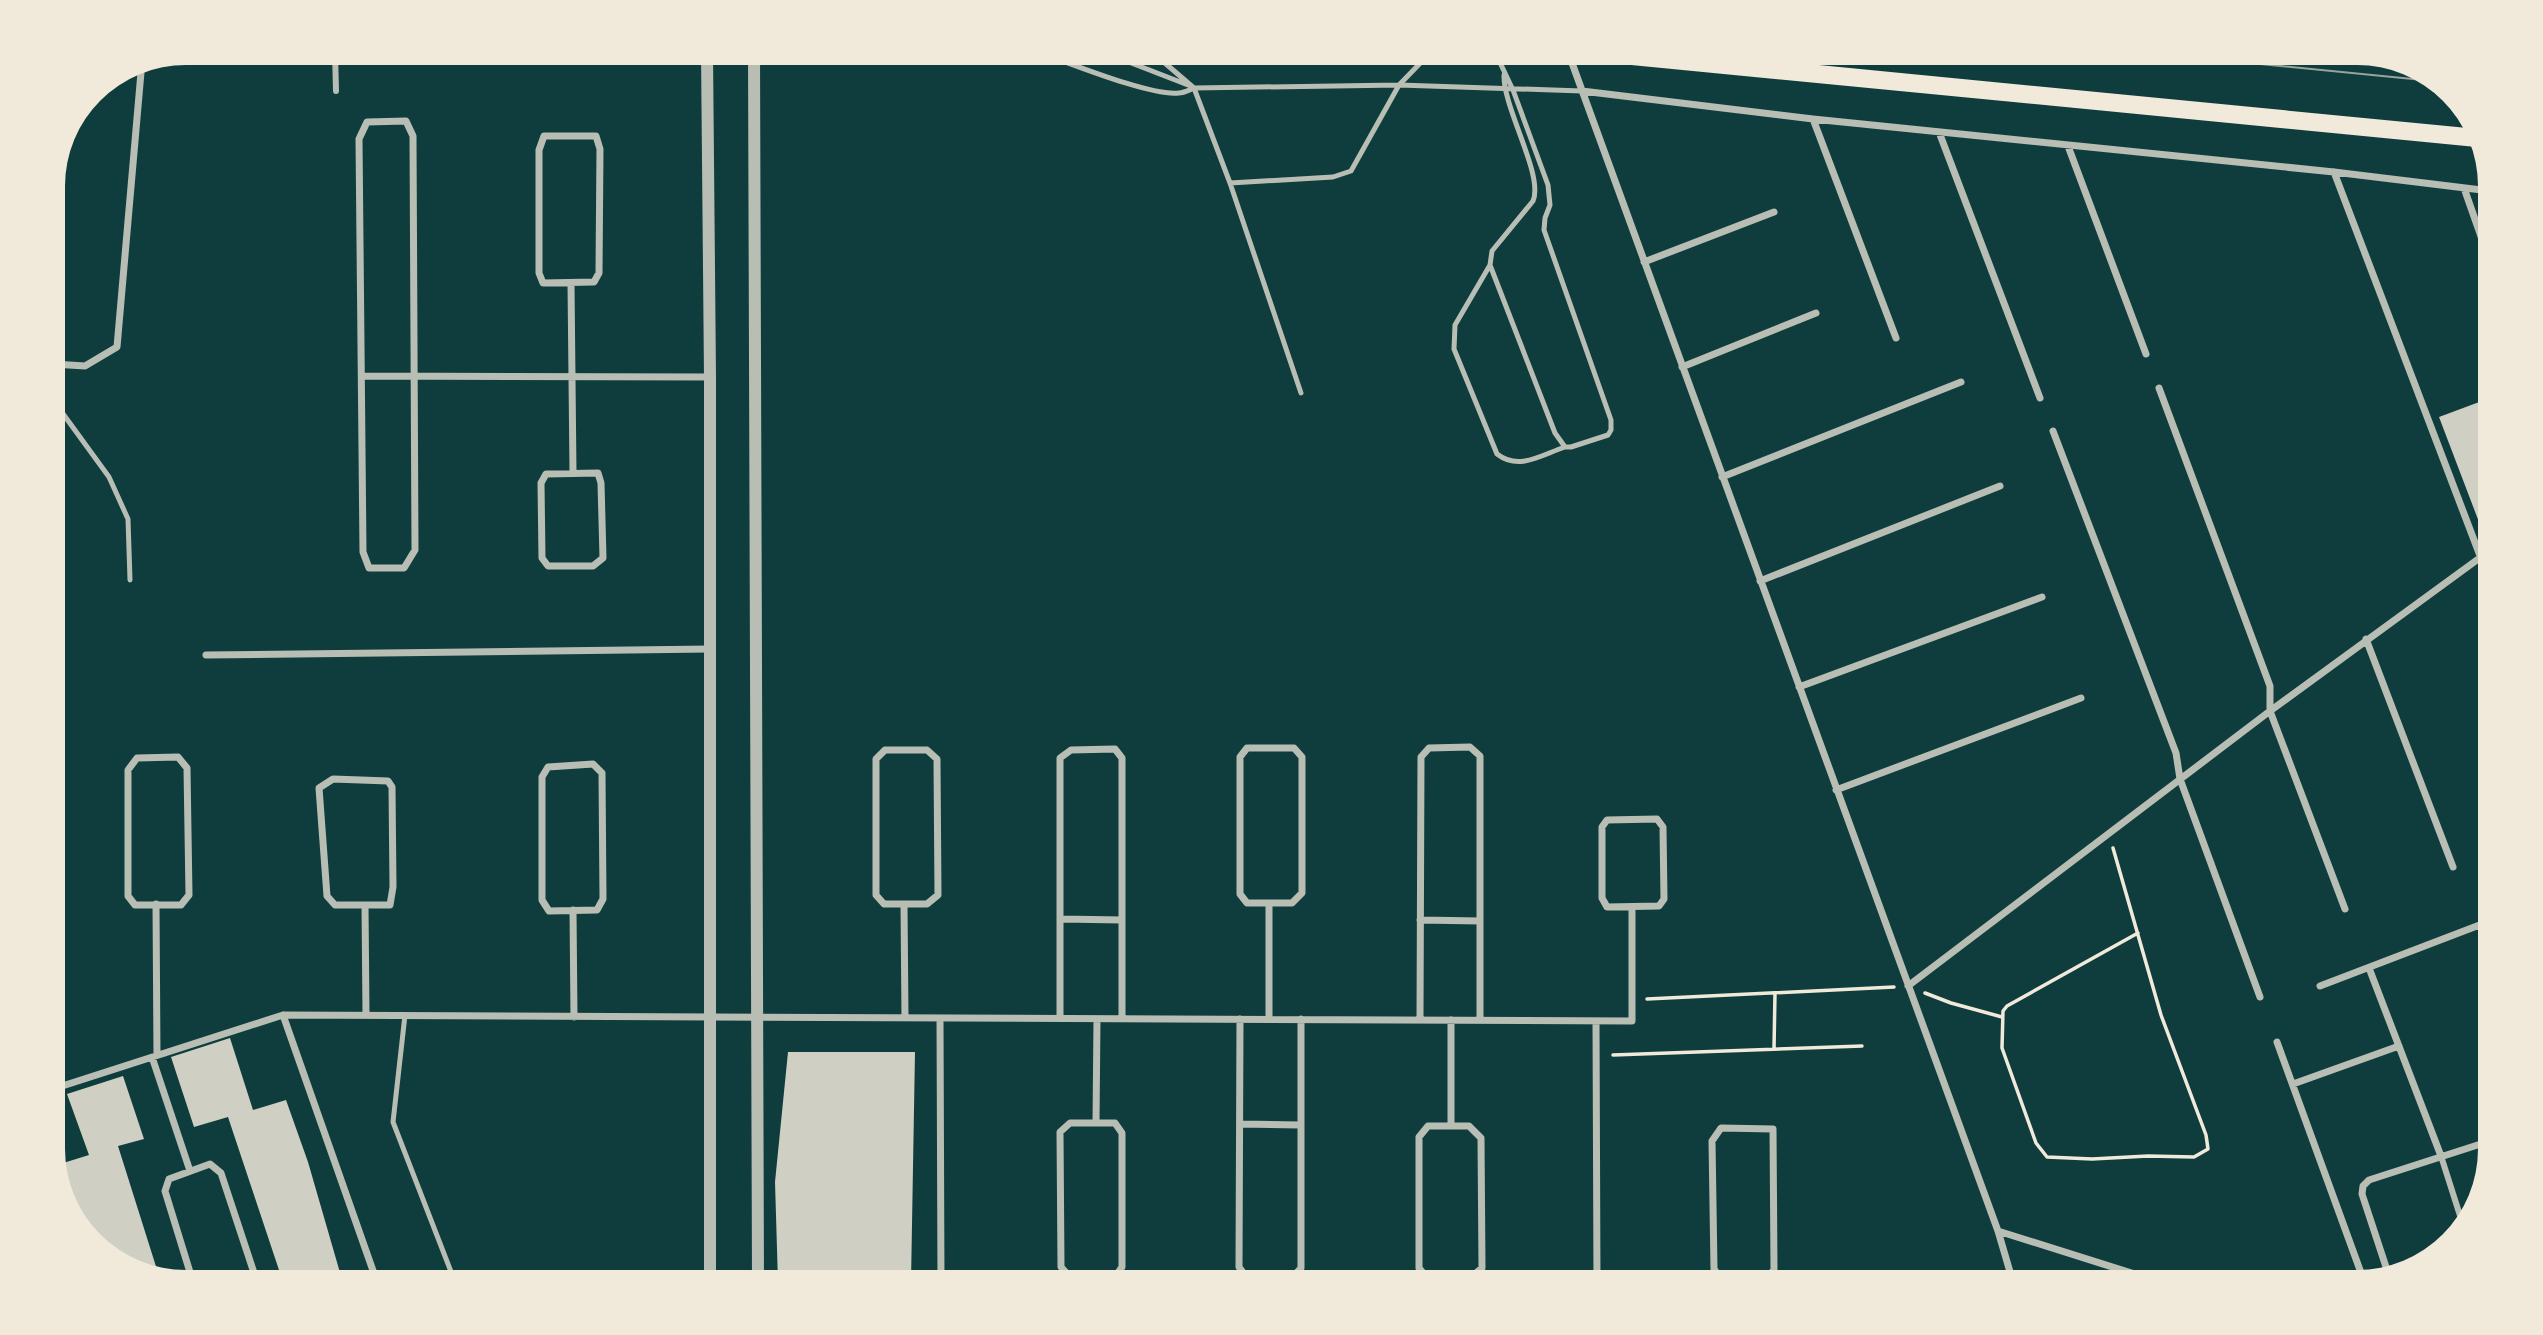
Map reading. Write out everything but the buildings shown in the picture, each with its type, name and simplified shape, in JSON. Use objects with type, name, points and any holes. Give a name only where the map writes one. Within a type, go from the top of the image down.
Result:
[{"type":"main road","points":[[1725,65],[2468,137]]},
{"type":"street","points":[[335,65],[336,91]]},
{"type":"street","points":[[707,65],[710,377],[710,1270]]},
{"type":"street","points":[[754,65],[758,1270]]},
{"type":"street","points":[[1573,65],[1998,1231],[2008,1270]]},
{"type":"street","points":[[65,365],[85,366],[117,347],[141,74]]},
{"type":"street","points":[[1582,91],[1814,119],[2334,172],[2478,190]]},
{"type":"street","points":[[1814,119],[1896,338]]},
{"type":"street","points":[[406,121],[413,136],[415,550],[404,568],[369,568],[363,552],[362,376],[359,139],[367,122],[406,121]]},
{"type":"street","points":[[1938,132],[2040,398]]},
{"type":"street","points":[[544,136],[596,136],[600,149],[599,273],[594,282],[571,283],[543,283],[539,273],[539,150],[544,136]]},
{"type":"street","points":[[2068,146],[2146,354]]},
{"type":"street","points":[[2334,172],[2478,549]]},
{"type":"street","points":[[2464,188],[2478,228]]},
{"type":"street","points":[[1644,262],[1774,212]]},
{"type":"street","points":[[571,283],[573,473]]},
{"type":"street","points":[[1682,367],[1816,313]]},
{"type":"street","points":[[362,376],[710,377]]},
{"type":"street","points":[[1723,477],[1961,382]]},
{"type":"street","points":[[2159,388],[2270,686],[2270,711],[2345,909]]},
{"type":"street","points":[[2053,432],[2176,753],[2180,779],[2260,997]]},
{"type":"street","points":[[597,472],[601,483],[603,558],[593,566],[548,566],[542,558],[541,483],[546,474],[573,473],[597,472]]},
{"type":"street","points":[[1760,581],[2000,486]]},
{"type":"street","points":[[1908,986],[2270,711],[2478,559]]},
{"type":"street","points":[[1799,687],[2042,597]]},
{"type":"street","points":[[2367,639],[2453,867]]},
{"type":"street","points":[[206,654],[710,649]]},
{"type":"street","points":[[1836,790],[2081,698]]},
{"type":"street","points":[[1420,1020],[1421,757],[1429,748],[1470,747],[1480,756],[1480,1020]]},
{"type":"street","points":[[1247,748],[1294,748],[1302,757],[1303,893],[1292,903],[1269,903],[1247,903],[1240,894],[1240,757],[1247,748]]},
{"type":"street","points":[[1060,1018],[1060,758],[1071,750],[1115,749],[1122,758],[1122,1019]]},
{"type":"street","points":[[884,750],[927,750],[937,759],[938,895],[927,904],[904,904],[884,904],[876,895],[876,759],[884,750]]},
{"type":"street","points":[[178,757],[187,768],[189,895],[181,905],[156,904],[135,905],[128,896],[128,770],[137,758],[178,757]]},
{"type":"street","points":[[593,764],[602,773],[603,899],[597,910],[573,910],[549,911],[542,900],[542,777],[548,767],[593,764]]},
{"type":"street","points":[[333,779],[388,781],[392,787],[393,887],[390,905],[365,905],[335,905],[327,896],[319,788],[333,779]]},
{"type":"street","points":[[1657,819],[1663,827],[1664,899],[1659,906],[1632,907],[1607,907],[1602,898],[1602,827],[1607,820],[1657,819]]},
{"type":"street","points":[[1269,903],[1269,1019]]},
{"type":"street","points":[[156,904],[155,1056],[190,1171]]},
{"type":"street","points":[[904,904],[905,1018]]},
{"type":"street","points":[[365,905],[366,1015]]},
{"type":"street","points":[[65,1085],[283,1015],[1632,1021],[1632,907]]},
{"type":"street","points":[[573,910],[574,1017]]},
{"type":"street","points":[[1061,919],[1122,920]]},
{"type":"street","points":[[1420,920],[1480,921]]},
{"type":"street","points":[[2320,986],[2478,926]]},
{"type":"street","points":[[2369,968],[2441,1156],[2460,1214]]},
{"type":"street","points":[[283,1015],[372,1270]]},
{"type":"street","points":[[940,1018],[941,1270]]},
{"type":"street","points":[[1096,1123],[1097,1018]]},
{"type":"street","points":[[1240,1019],[1239,1267],[1241,1270]]},
{"type":"street","points":[[1299,1270],[1301,1020]]},
{"type":"street","points":[[1451,1020],[1451,1126]]},
{"type":"street","points":[[1596,1021],[1597,1270]]},
{"type":"street","points":[[2277,1042],[2360,1270]]},
{"type":"street","points":[[2292,1084],[2399,1046]]},
{"type":"street","points":[[1064,1270],[1061,1267],[1060,1132],[1070,1123],[1115,1123],[1122,1133],[1120,1270]]},
{"type":"street","points":[[1240,1124],[1300,1125]]},
{"type":"street","points":[[1421,1270],[1419,1137],[1428,1126],[1469,1126],[1481,1138],[1482,1268],[1480,1270]]},
{"type":"street","points":[[1714,1270],[1712,1141],[1721,1129],[1773,1129],[1774,1270]]},
{"type":"street","points":[[2386,1267],[2362,1194],[2363,1186],[2369,1180],[2478,1145]]},
{"type":"street","points":[[188,1270],[165,1191],[169,1179],[210,1164],[221,1172],[253,1270]]},
{"type":"street","points":[[1998,1231],[2120,1270]]},
{"type":"lane","points":[[1076,65],[1140,87],[1179,93],[1194,88],[1399,85],[1582,91]]},
{"type":"lane","points":[[1136,65],[1194,88]]},
{"type":"lane","points":[[1167,65],[1194,88],[1230,183],[1301,393]]},
{"type":"lane","points":[[1230,183],[1345,174],[1356,166],[1399,85],[1418,65]]},
{"type":"lane","points":[[1500,65],[1513,89],[1549,191],[1550,205],[1544,230],[1611,420],[1611,430],[1605,437],[1565,447],[1517,464],[1505,461],[1497,454],[1454,349],[1455,325],[1490,265],[1492,251],[1533,201],[1536,192],[1523,143],[1503,89],[1504,75]]},
{"type":"lane","points":[[1490,265],[1555,433],[1565,447]]},
{"type":"lane","points":[[65,416],[109,477],[128,519],[130,580]]},
{"type":"lane","points":[[405,1015],[393,1122],[450,1270]]},
{"type":"path","points":[[2109,833],[2138,933],[2161,1015],[2206,1136],[2208,1149],[2194,1157],[2047,1157],[2036,1143],[2002,1048],[2003,1011],[2007,1006],[2138,933]]},
{"type":"path","points":[[1634,999],[1908,986],[1951,1003],[2002,1017]]},
{"type":"path","points":[[1774,1049],[1775,993]]},
{"type":"path","points":[[1613,1055],[1862,1046]]},
{"type":"tram line","points":[[2270,65],[2415,79]]}]
